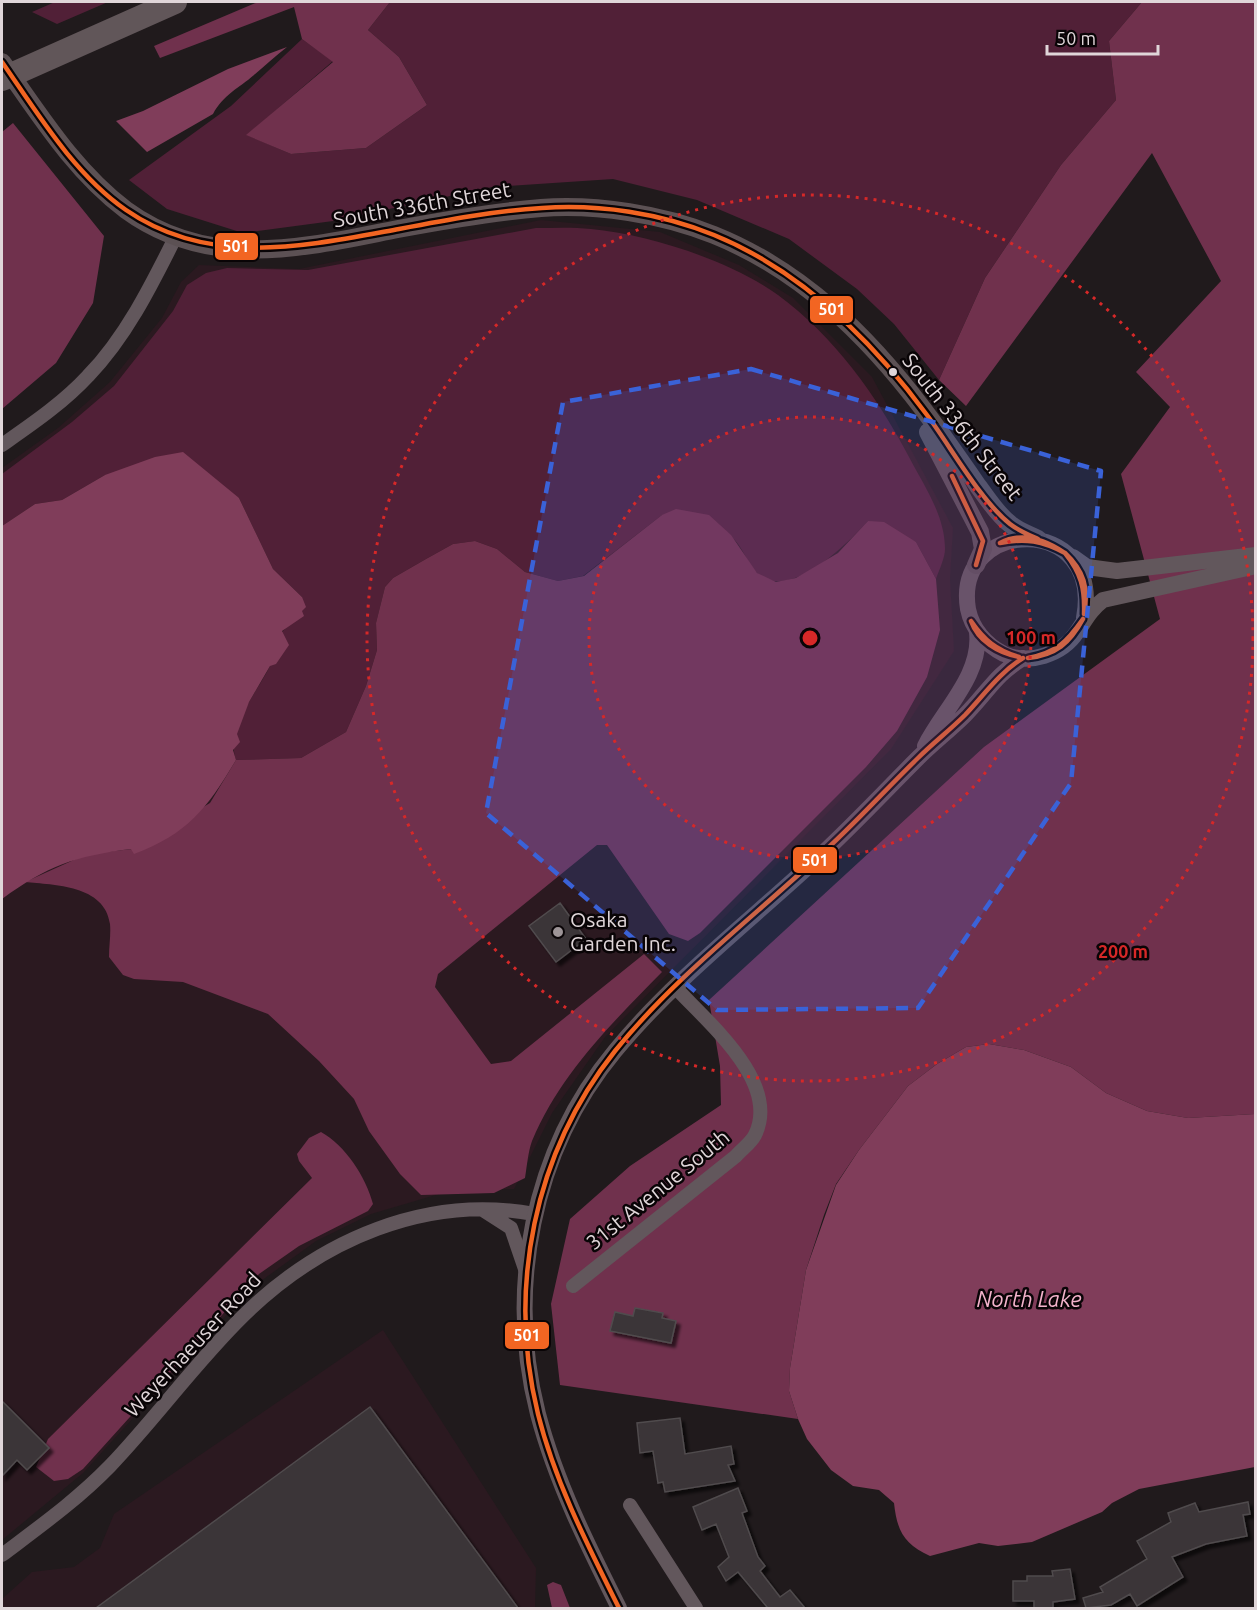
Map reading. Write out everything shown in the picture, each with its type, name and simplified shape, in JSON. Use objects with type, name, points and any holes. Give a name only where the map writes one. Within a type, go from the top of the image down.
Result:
[{"type":"highway","points":[[2,79],[175,2]]},
{"type":"main road","name":"South 336th Street","points":[[2,62],[84,173],[125,209],[150,225],[176,236],[208,245],[278,251],[449,220],[544,208],[604,210],[644,216],[711,234],[785,272],[847,321],[923,409],[996,510],[1017,529],[1038,538]]},
{"type":"main road","name":"South 336th Street","points":[[882,360],[924,424],[974,518],[983,541],[976,565]]},
{"type":"street","points":[[2,445],[57,405],[89,375],[128,323],[176,236]]},
{"type":"street","points":[[921,755],[936,724],[974,666],[979,644],[967,599],[969,581],[976,565],[988,552],[1003,542],[1020,538],[1038,538],[1055,544],[1088,567],[1117,571],[1256,555]]},
{"type":"street","points":[[1069,555],[1080,568],[1086,584],[1088,601],[1084,618]]},
{"type":"street","points":[[977,632],[1005,655],[1023,658],[1054,652],[1077,632],[1092,608],[1114,596],[1256,566]]},
{"type":"street","points":[[619,1608],[559,1476],[539,1417],[527,1357],[524,1315],[526,1273],[534,1214],[564,1131],[587,1090],[614,1052],[675,987],[825,852],[921,755],[968,712],[996,677],[1023,658]]},
{"type":"street","name":"31st Avenue South","points":[[573,1286],[736,1156],[754,1137],[760,1119],[760,1100],[753,1078],[736,1053],[675,987]]},
{"type":"street","points":[[479,1207],[511,1228],[526,1273]]},
{"type":"street","name":"Weyerhaeuser Road","points":[[2,1555],[85,1490],[243,1316],[281,1282],[310,1262],[374,1229],[429,1213],[479,1207],[534,1214]]},
{"type":"street","points":[[630,1505],[696,1608]]},
{"type":"street","points":[[600,1570],[608,1608]]},
{"type":"highlighted area","points":[[751,369],[1101,471],[1071,783],[918,1008],[717,1010],[486,813],[563,402]]},
{"type":"shaded area","points":[[55,2],[108,2],[57,24],[32,12]]},
{"type":"shaded area","points":[[258,2],[390,2],[368,30],[399,57],[427,105],[366,148],[291,154],[246,135],[333,62],[302,39],[294,7],[160,58],[154,46]]},
{"type":"shaded area","points":[[390,2],[1142,2],[1109,41],[1116,100],[1061,165],[985,278],[939,380],[894,324],[857,289],[789,239],[697,200],[613,179],[492,187],[333,221],[243,233],[167,209],[129,180],[231,106],[302,39],[333,61],[247,135],[291,154],[366,148],[427,105],[399,57],[368,30]]},
{"type":"shaded area","points":[[1142,2],[1255,2],[1255,1114],[1188,1118],[1147,1111],[1106,1093],[1071,1067],[1024,1050],[989,1044],[966,1047],[937,1064],[908,1086],[836,1184],[806,1270],[790,1368],[789,1391],[798,1419],[560,1385],[551,1304],[570,1219],[630,1166],[721,1105],[720,1066],[709,1000],[984,747],[1160,619],[1121,474],[1170,407],[1136,372],[1221,281],[1152,153],[966,406],[939,380],[985,278],[1061,165],[1116,100],[1109,41]]},
{"type":"shaded area","points":[[13,123],[104,236],[93,303],[56,363],[2,409],[2,132]]},
{"type":"shaded area","points":[[541,220],[660,232],[739,265],[793,298],[872,377],[953,528],[950,579],[954,651],[891,749],[605,1037],[552,1113],[514,1189],[456,1189],[371,1214],[316,1241],[250,1289],[83,1473],[2,1540],[2,468],[58,428],[110,382],[162,318],[181,282],[199,265],[299,269]]},
{"type":"shaded area","points":[[536,228],[591,229],[663,243],[737,271],[778,295],[798,311],[836,348],[868,390],[927,490],[938,513],[944,536],[945,553],[936,579],[916,542],[868,521],[832,556],[800,576],[784,581],[769,580],[756,572],[740,547],[728,535],[662,515],[583,576],[558,581],[525,572],[497,549],[475,541],[453,544],[393,578],[385,587],[376,623],[377,650],[366,686],[346,732],[301,758],[236,760],[234,748],[238,723],[270,666],[280,634],[299,615],[302,597],[273,569],[239,498],[105,475],[62,500],[35,504],[2,526],[2,474],[72,422],[114,386],[173,311],[187,285],[206,273],[227,268],[308,270]]},
{"type":"shaded area","points":[[676,509],[709,515],[731,535],[757,573],[776,582],[796,578],[838,553],[868,521],[884,522],[916,542],[936,579],[940,630],[927,677],[897,731],[866,767],[700,933],[688,941],[669,934],[607,845],[597,845],[438,974],[435,987],[491,1064],[511,1061],[644,954],[662,972],[589,1050],[557,1093],[532,1141],[525,1178],[494,1193],[421,1195],[400,1174],[369,1131],[354,1099],[319,1061],[268,1014],[183,982],[134,979],[123,975],[109,957],[110,924],[106,911],[99,901],[89,894],[63,886],[25,882],[87,854],[132,849],[210,803],[236,760],[301,758],[346,732],[366,686],[377,650],[376,623],[385,587],[393,578],[426,559],[453,544],[475,541],[497,549],[525,572],[558,581],[584,576],[662,515]]},
{"type":"shaded area","points":[[321,1132],[346,1153],[360,1173],[373,1204],[368,1211],[299,1246],[259,1274],[83,1469],[68,1479],[54,1481],[36,1467],[48,1439],[312,1178],[299,1161],[297,1154],[309,1138]]},
{"type":"shaded area","points":[[383,1330],[536,1568],[535,1608],[2,1608],[2,1599],[32,1572],[74,1567],[100,1548],[114,1514]]},
{"type":"shaded area","points":[[553,1582],[561,1585],[570,1608],[552,1608],[547,1585]]},
{"type":"water","points":[[287,47],[226,97],[213,114],[147,152],[116,121],[143,111],[228,69]]},
{"type":"water","points":[[183,452],[239,498],[273,569],[302,597],[306,607],[302,611],[304,616],[282,631],[289,645],[276,664],[270,666],[249,702],[237,734],[240,742],[233,750],[236,760],[216,792],[195,817],[183,828],[153,846],[134,854],[131,849],[94,855],[62,864],[33,878],[2,899],[2,526],[35,504],[62,500],[105,475],[155,457]]},
{"type":"water","name":"North Lake","points":[[989,1044],[1024,1050],[1071,1067],[1106,1093],[1147,1111],[1188,1118],[1255,1114],[1255,1467],[1139,1489],[1112,1503],[1102,1512],[1032,1542],[998,1546],[979,1543],[930,1556],[914,1547],[903,1536],[897,1521],[894,1503],[879,1490],[853,1486],[831,1470],[807,1439],[789,1391],[790,1368],[806,1270],[836,1185],[859,1150],[908,1086],[937,1064],[966,1047]]},
{"type":"building","name":"Osaka Garden Inc.","points":[[560,903],[586,939],[556,962],[529,926]]},
{"type":"building","points":[[635,1308],[663,1313],[662,1318],[676,1321],[671,1343],[610,1331],[615,1312],[633,1316]]},
{"type":"building","points":[[2,1401],[49,1448],[27,1470],[17,1460],[2,1476]]},
{"type":"building","points":[[370,1407],[518,1608],[96,1608]]},
{"type":"building","points":[[680,1418],[685,1454],[731,1446],[734,1464],[728,1465],[735,1481],[665,1492],[663,1482],[658,1483],[653,1451],[640,1453],[637,1423]]},
{"type":"building","points":[[738,1488],[747,1511],[742,1513],[758,1557],[765,1566],[760,1571],[780,1597],[790,1590],[805,1608],[765,1608],[767,1607],[738,1572],[726,1581],[718,1567],[729,1557],[716,1524],[702,1530],[693,1507]]},
{"type":"building","points":[[1248,1502],[1250,1514],[1243,1515],[1247,1536],[1206,1544],[1172,1557],[1183,1577],[1137,1606],[1130,1594],[1111,1605],[1086,1608],[1083,1598],[1103,1592],[1100,1587],[1147,1559],[1137,1541],[1171,1522],[1168,1513],[1195,1503],[1199,1512]]},
{"type":"building","points":[[1070,1569],[1075,1599],[1053,1602],[1053,1608],[1034,1608],[1034,1601],[1013,1601],[1013,1581],[1027,1581],[1027,1576],[1053,1576],[1052,1571]]},
{"type":"transit line","name":"501","points":[[2,62],[58,142],[90,179],[126,210],[158,228],[191,240],[225,246],[259,248],[294,246],[452,219],[524,209],[564,207],[607,209],[651,216],[714,235],[777,268],[805,288],[858,334],[905,387],[999,514],[1013,526],[1038,539]]},
{"type":"transit line","name":"501","points":[[952,476],[983,541],[976,565]]},
{"type":"transit line","name":"501","points":[[1000,543],[1009,539],[1026,537],[1050,544],[1065,553]]},
{"type":"transit line","name":"501","points":[[1000,543],[1034,542],[1065,553]]},
{"type":"transit line","name":"501","points":[[1065,553],[1077,566],[1084,581],[1086,596],[1084,614]]},
{"type":"transit line","name":"501","points":[[1065,553],[1081,581],[1084,614]]},
{"type":"transit line","name":"501","points":[[1028,658],[1046,653],[1060,645],[1083,619]]},
{"type":"transit line","name":"501","points":[[1028,658],[1054,651],[1073,635],[1083,619]]},
{"type":"transit line","name":"501","points":[[971,621],[991,644],[1019,657]]},
{"type":"transit line","name":"501","points":[[971,621],[978,634],[990,645],[1019,657]]},
{"type":"transit line","name":"501","points":[[619,1608],[573,1513],[553,1464],[538,1414],[529,1366],[526,1318],[527,1271],[534,1224],[547,1177],[564,1133],[587,1091],[615,1051],[662,999],[713,950],[831,845],[918,758],[965,715],[999,677],[1023,658]]},
{"type":"place","name":"Osaka Garden Inc.","points":[[558,932]]}]
